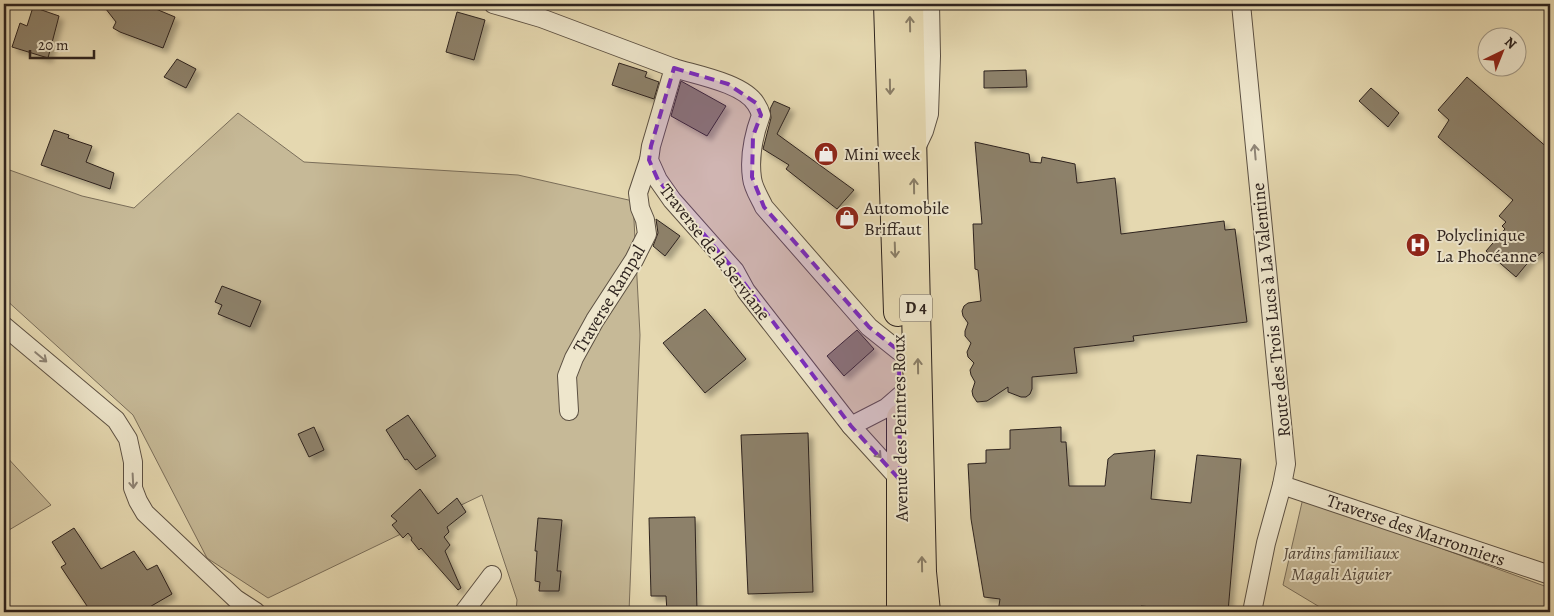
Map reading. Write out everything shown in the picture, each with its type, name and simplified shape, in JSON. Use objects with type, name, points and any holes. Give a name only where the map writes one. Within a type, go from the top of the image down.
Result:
[{"type":"main road","name":"Avenue des Peintres Roux","points":[[888,4],[901,395],[901,612]]},
{"type":"main road","name":"Avenue des Peintres Roux","points":[[909,4],[922,572],[926,612]]},
{"type":"street","points":[[493,4],[541,18],[674,68],[728,84],[745,93],[756,103],[761,115],[753,136],[752,177],[755,189],[764,208],[869,328],[899,351]]},
{"type":"street","name":"Avenue des Peintres Roux","points":[[913,152],[924,132],[928,114],[931,56],[930,4]]},
{"type":"street","name":"Route des Trois Lucs à La Valentine","points":[[1241,4],[1286,464],[1266,544],[1252,612]]},
{"type":"street","points":[[649,160],[650,146],[674,68]]},
{"type":"street","name":"Traverse Rampal","points":[[569,411],[567,376],[574,358],[595,320],[634,260],[647,234],[638,193],[649,160]]},
{"type":"street","name":"Traverse de la Serviane","points":[[649,160],[658,180],[672,200],[735,271],[746,291],[851,426],[900,480]]},
{"type":"street","points":[[4,326],[116,420],[128,439],[133,462],[133,488],[145,513],[236,599],[256,612]]},
{"type":"street","points":[[851,426],[886,408],[901,395]]},
{"type":"street","name":"Traverse des Marronniers","points":[[1282,485],[1550,575]]},
{"type":"street","points":[[464,612],[492,575]]},
{"type":"highlighted area","points":[[674,68],[728,84],[756,103],[761,115],[753,136],[752,177],[764,207],[869,327],[899,351],[900,480],[851,426],[735,271],[658,180],[649,160],[651,146]]},
{"type":"green space","points":[[238,113],[304,162],[518,175],[633,201],[640,335],[629,612],[516,612],[517,600],[482,495],[268,598],[207,558],[133,415],[4,298],[4,168],[82,196],[134,208]]},
{"type":"green space","points":[[4,454],[51,505],[4,533]]},
{"type":"green space","name":"Jardins familiaux Magali Aiguier","points":[[1303,498],[1550,588],[1550,612],[1328,612],[1283,585]]},
{"type":"building","points":[[102,4],[144,4],[175,17],[163,48],[113,28],[116,22]]},
{"type":"building","points":[[33,7],[59,16],[48,58],[12,47],[20,23],[27,26]]},
{"type":"building","points":[[457,12],[485,20],[474,60],[446,52]]},
{"type":"building","points":[[177,59],[196,69],[186,88],[164,77]]},
{"type":"building","points":[[619,63],[647,72],[645,77],[659,82],[654,99],[612,85]]},
{"type":"building","points":[[1026,70],[1027,87],[984,88],[984,71]]},
{"type":"building","points":[[1467,77],[1550,150],[1550,258],[1542,252],[1538,256],[1535,254],[1516,277],[1486,251],[1505,229],[1502,226],[1506,222],[1499,216],[1513,200],[1438,137],[1449,120],[1438,110]]},
{"type":"building","points":[[681,81],[726,106],[707,136],[671,116]]},
{"type":"building","points":[[1371,88],[1399,113],[1388,127],[1359,101]]},
{"type":"building","points":[[774,101],[790,108],[777,134],[854,190],[837,209],[786,169],[789,165],[763,149],[771,118],[770,109]]},
{"type":"building","points":[[54,130],[69,135],[68,138],[92,146],[86,162],[114,173],[110,189],[41,165]]},
{"type":"building","points":[[975,142],[1029,154],[1030,162],[1041,163],[1042,157],[1075,164],[1077,183],[1115,178],[1121,234],[1224,221],[1225,230],[1235,229],[1247,322],[1133,336],[1134,341],[1074,348],[1077,373],[1032,377],[1032,389],[1026,397],[1008,392],[1008,387],[987,401],[977,402],[973,396],[972,391],[975,382],[970,370],[974,363],[968,357],[967,352],[971,343],[965,336],[968,323],[962,311],[968,303],[981,301],[978,270],[975,269],[973,224],[982,224]]},
{"type":"building","points":[[656,219],[680,236],[665,256],[653,246],[658,233]]},
{"type":"building","points":[[222,286],[261,301],[250,327],[218,314],[222,305],[215,302]]},
{"type":"building","points":[[705,309],[746,359],[705,393],[663,343]]},
{"type":"building","points":[[857,330],[874,349],[844,376],[827,356]]},
{"type":"building","points":[[408,415],[436,456],[416,470],[407,459],[405,460],[386,430]]},
{"type":"building","points":[[314,427],[324,450],[309,457],[298,434]]},
{"type":"building","points":[[1061,427],[1061,442],[1066,442],[1069,486],[1105,486],[1108,459],[1114,454],[1155,450],[1151,499],[1191,503],[1197,455],[1241,459],[1228,612],[1174,612],[1174,609],[1141,606],[1141,612],[998,612],[1000,599],[984,597],[971,519],[968,464],[986,463],[986,450],[1010,449],[1010,430]]},
{"type":"building","points":[[808,433],[813,592],[748,594],[741,435]]},
{"type":"building","points":[[420,489],[438,514],[457,498],[466,512],[447,527],[449,532],[444,537],[450,545],[445,551],[461,588],[458,590],[421,548],[419,550],[408,533],[403,538],[392,525],[397,521],[391,516]]},
{"type":"building","points":[[695,517],[697,612],[667,612],[666,596],[651,596],[649,518]]},
{"type":"building","points":[[538,518],[562,520],[557,571],[561,571],[559,591],[539,591],[540,582],[535,581]]},
{"type":"building","points":[[74,528],[101,569],[134,551],[147,570],[157,565],[172,594],[141,612],[91,612],[61,567],[66,564],[52,542]]},
{"type":"place","name":"Mini week","points":[[826,154]]},
{"type":"place","name":"Automobile Briffaut","points":[[847,218]]},
{"type":"place","name":"Polyclinique La Phocéanne","points":[[1418,245]]}]
